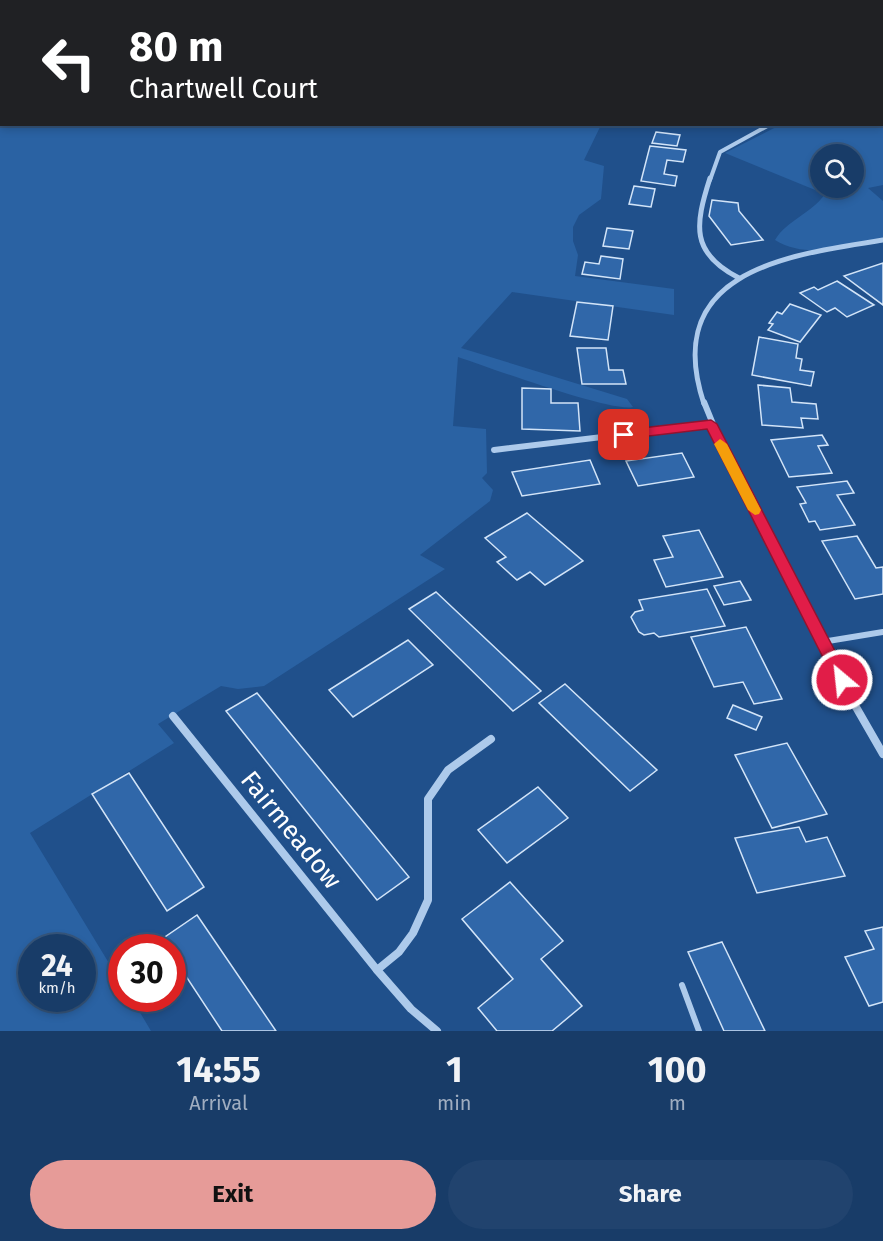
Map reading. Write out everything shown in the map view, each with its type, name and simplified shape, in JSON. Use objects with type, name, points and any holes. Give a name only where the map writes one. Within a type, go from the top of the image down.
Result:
[{"type":"street","points":[[738,278],[715,263],[705,253],[700,237],[703,205],[720,152],[767,126]]},
{"type":"street","points":[[883,240],[792,256],[738,278],[707,309],[697,328],[693,351],[695,371],[711,424],[822,642],[883,754]]},
{"type":"street","points":[[494,450],[711,424]]},
{"type":"street","points":[[822,642],[883,632]]},
{"type":"street","name":"Fairmeadow","points":[[173,716],[377,970],[411,1009],[438,1031]]},
{"type":"street","points":[[377,970],[399,952],[412,933],[428,900],[428,799],[448,770],[491,739]]},
{"type":"lane","points":[[682,985],[699,1031]]},
{"type":"shaded area","points":[[0,126],[601,126],[584,160],[604,166],[601,199],[579,215],[573,227],[573,241],[578,255],[575,276],[674,289],[674,315],[512,292],[461,348],[627,399],[633,407],[621,407],[576,396],[458,357],[453,426],[486,429],[487,473],[482,478],[493,490],[490,501],[420,555],[445,569],[264,686],[238,689],[221,686],[158,724],[174,743],[30,833],[91,934],[18,934],[18,1012],[96,1012],[96,942],[108,962],[108,1012],[140,1012],[151,1031],[0,1031]]},
{"type":"shaded area","points":[[778,126],[883,126],[883,185],[868,188],[883,201],[883,240],[842,248],[814,250],[788,246],[775,240],[786,227],[822,198],[864,198],[864,144],[810,144],[810,188],[725,153]]},
{"type":"building","points":[[656,132],[680,135],[677,146],[652,143]]},
{"type":"building","points":[[650,146],[686,150],[683,162],[667,160],[664,174],[677,176],[675,186],[641,181]]},
{"type":"building","points":[[634,186],[655,189],[651,207],[629,204]]},
{"type":"building","points":[[712,200],[738,203],[739,211],[763,240],[731,245],[709,216]]},
{"type":"building","points":[[607,228],[633,231],[629,249],[603,246]]},
{"type":"building","points":[[601,256],[623,259],[620,279],[582,274],[585,262],[599,264]]},
{"type":"building","points":[[883,263],[883,305],[844,276]]},
{"type":"building","points":[[837,281],[874,305],[847,317],[835,308],[827,312],[800,293],[814,287],[818,290]]},
{"type":"building","points":[[577,302],[613,306],[608,340],[570,336]]},
{"type":"building","points":[[790,304],[821,315],[800,342],[768,330],[773,324],[769,323],[777,312],[782,314]]},
{"type":"building","points":[[759,337],[798,344],[796,358],[802,359],[800,370],[814,372],[811,386],[752,375]]},
{"type":"building","points":[[577,348],[606,348],[609,370],[623,370],[626,384],[582,384]]},
{"type":"building","points":[[758,385],[790,388],[792,402],[816,404],[818,419],[801,418],[803,428],[762,425]]},
{"type":"building","points":[[522,388],[551,389],[551,403],[578,403],[580,431],[522,429]]},
{"type":"building","points":[[822,435],[828,445],[818,446],[832,473],[789,477],[771,440]]},
{"type":"building","points":[[682,453],[694,477],[638,486],[626,461]]},
{"type":"building","points":[[590,460],[600,484],[522,496],[512,472]]},
{"type":"building","points":[[847,481],[854,493],[837,495],[855,525],[820,530],[815,521],[809,522],[800,504],[806,503],[797,487]]},
{"type":"building","points":[[527,513],[583,561],[545,585],[530,572],[517,580],[497,562],[506,557],[485,538]]},
{"type":"building","points":[[699,530],[723,577],[666,587],[654,560],[673,557],[663,536]]},
{"type":"building","points":[[857,536],[876,568],[883,567],[883,594],[855,599],[822,541]]},
{"type":"building","points":[[740,581],[751,600],[724,605],[714,586]]},
{"type":"building","points":[[707,589],[725,626],[659,637],[654,633],[644,635],[639,632],[631,617],[635,612],[643,610],[639,600]]},
{"type":"building","points":[[436,592],[541,691],[513,711],[409,609]]},
{"type":"building","points":[[746,627],[782,699],[754,704],[743,682],[714,687],[691,637]]},
{"type":"building","points":[[408,640],[433,665],[353,717],[329,690]]},
{"type":"building","points":[[565,684],[657,770],[630,791],[539,703]]},
{"type":"building","points":[[257,693],[409,877],[377,900],[226,711]]},
{"type":"building","points":[[733,705],[762,717],[756,730],[727,718]]},
{"type":"building","points":[[787,743],[827,814],[772,828],[735,755]]},
{"type":"building","points":[[129,773],[204,887],[167,911],[92,794]]},
{"type":"building","points":[[538,787],[568,818],[507,863],[478,830]]},
{"type":"building","points":[[799,827],[806,842],[827,837],[845,876],[757,893],[735,838]]},
{"type":"building","points":[[510,882],[563,941],[541,959],[582,1006],[552,1031],[497,1031],[478,1008],[513,979],[462,919]]},
{"type":"building","points":[[197,915],[276,1031],[222,1031],[186,976],[186,934],[169,934]]},
{"type":"building","points":[[883,927],[883,1002],[869,1006],[845,957],[874,949],[865,931]]},
{"type":"building","points":[[722,942],[765,1031],[724,1031],[688,952]]},
{"type":"slow traffic","points":[[720,444],[755,510]]},
{"type":"route","points":[[624,435],[711,424],[842,680]]}]
